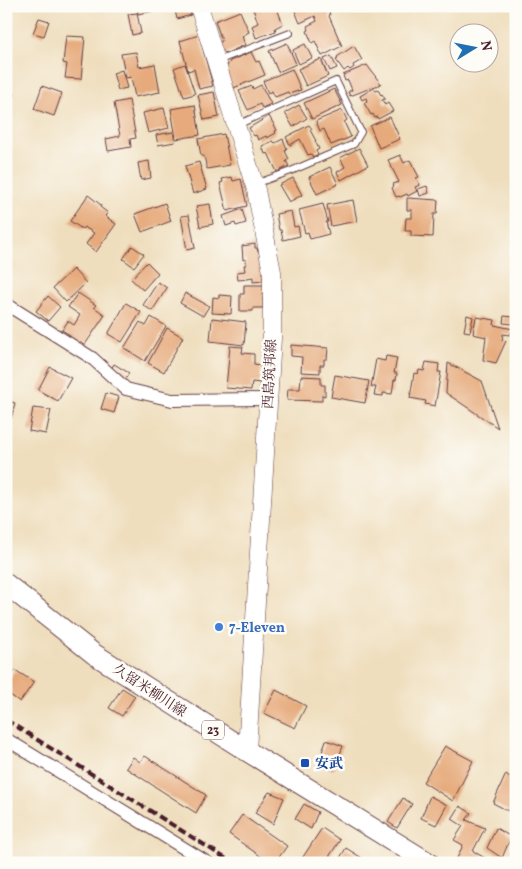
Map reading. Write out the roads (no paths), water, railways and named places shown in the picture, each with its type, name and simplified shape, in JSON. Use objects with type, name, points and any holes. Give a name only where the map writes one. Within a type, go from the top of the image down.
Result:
[{"type":"main road","name":"西島筑邦線","points":[[199,6],[254,184],[272,272],[272,338],[247,752]]},
{"type":"main road","name":"久留米柳川線","points":[[6,584],[94,654],[247,752],[429,863]]},
{"type":"street","points":[[6,304],[92,358],[126,389],[172,400],[268,399]]},
{"type":"street","points":[[6,739],[208,863]]},
{"type":"lane","points":[[216,62],[290,33]]},
{"type":"lane","points":[[236,125],[336,81],[360,132],[354,144],[291,171],[254,184]]},
{"type":"railway","points":[[6,720],[233,863]]},
{"type":"place","name":"7-Eleven","points":[[219,627]]},
{"type":"place","name":"安武","points":[[305,763]]}]
